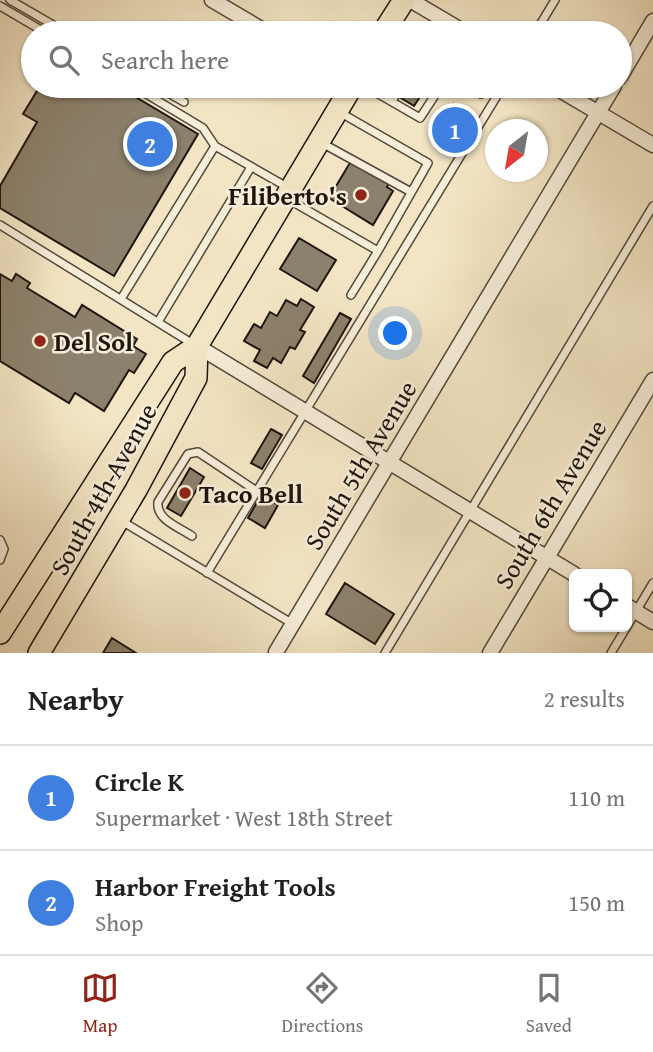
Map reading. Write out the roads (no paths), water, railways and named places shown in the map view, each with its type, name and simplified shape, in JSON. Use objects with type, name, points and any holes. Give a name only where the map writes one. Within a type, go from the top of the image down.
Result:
[{"type":"main road","points":[[391,21],[404,0]]},
{"type":"main road","name":"South 4th Avenue","points":[[0,633],[173,362],[197,346],[345,98]]},
{"type":"main road","name":"South 4th Avenue","points":[[39,653],[119,519],[196,378],[197,346]]},
{"type":"street","points":[[212,0],[248,21]]},
{"type":"street","points":[[410,0],[446,21]]},
{"type":"street","points":[[632,57],[653,21]]},
{"type":"street","points":[[574,98],[653,145]]},
{"type":"street","name":"South 5th Avenue","points":[[276,653],[607,98]]},
{"type":"street","points":[[197,346],[569,571]]},
{"type":"street","name":"South 6th Avenue","points":[[490,653],[653,380]]},
{"type":"street","points":[[632,610],[653,622]]},
{"type":"lane","points":[[10,0],[46,21]]},
{"type":"lane","points":[[542,21],[555,0]]},
{"type":"lane","points":[[0,5],[26,21]]},
{"type":"lane","points":[[153,98],[203,128],[215,146],[378,251]]},
{"type":"lane","points":[[177,98],[184,102]]},
{"type":"lane","points":[[386,98],[420,118],[433,98]]},
{"type":"lane","points":[[207,573],[496,98]]},
{"type":"lane","points":[[337,111],[428,163],[351,295]]},
{"type":"lane","points":[[319,141],[411,192]]},
{"type":"lane","points":[[121,299],[215,146]]},
{"type":"lane","points":[[158,322],[251,167]]},
{"type":"lane","points":[[385,653],[653,206]]},
{"type":"lane","points":[[0,225],[197,346]]},
{"type":"lane","points":[[192,536],[161,516],[157,510],[158,502],[188,454],[198,452],[258,492]]},
{"type":"lane","points":[[119,519],[293,624]]},
{"type":"lane","points":[[0,540],[4,549],[0,560]]},
{"type":"lane","points":[[632,608],[653,583]]},
{"type":"lane","points":[[611,653],[621,632]]},
{"type":"place","name":"Circle K","points":[[455,130]]},
{"type":"place","name":"Harbor Freight Tools","points":[[150,144]]},
{"type":"place","name":"Filiberto's","points":[[361,195]]},
{"type":"place","name":"Del Sol","points":[[40,341]]},
{"type":"place","name":"Taco Bell","points":[[185,493]]}]
